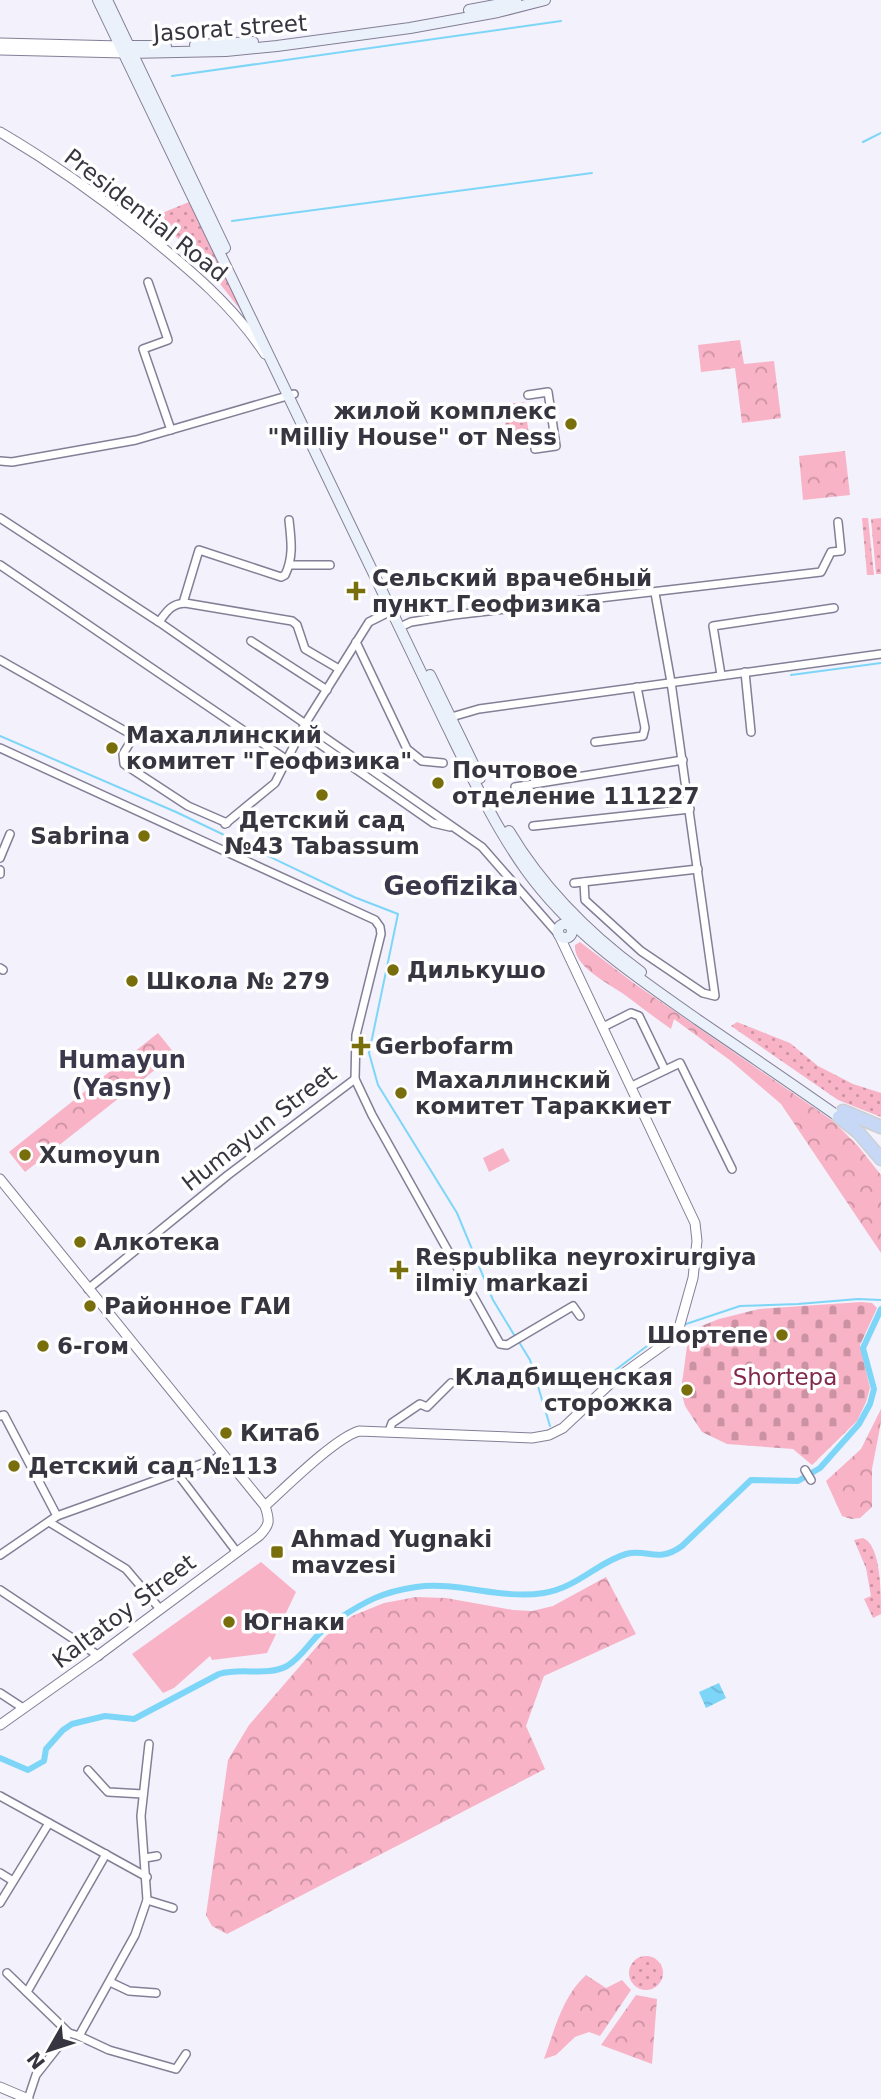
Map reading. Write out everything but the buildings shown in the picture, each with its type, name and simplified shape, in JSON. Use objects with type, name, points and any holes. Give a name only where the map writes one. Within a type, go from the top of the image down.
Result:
[{"type":"highway","points":[[841,1114],[881,1127]]},
{"type":"highway","points":[[841,1114],[881,1159]]},
{"type":"main road","points":[[98,0],[127,50],[503,834],[526,871],[570,926],[644,974],[841,1114]]},
{"type":"main road","points":[[107,0],[127,50],[261,340],[291,394]]},
{"type":"main road","name":"Jasorat street","points":[[127,50],[290,38],[439,16],[520,0]]},
{"type":"main road","name":"Jasorat street","points":[[127,50],[226,51],[315,41],[498,12],[545,0]]},
{"type":"street","points":[[0,43],[127,50]]},
{"type":"street","points":[[0,50],[127,50]]},
{"type":"street","name":"Presidential Road","points":[[0,132],[97,196],[197,275],[239,320],[279,376]]},
{"type":"street","points":[[148,282],[168,340],[143,349],[171,430]]},
{"type":"street","points":[[528,395],[548,392],[556,446],[536,449]]},
{"type":"street","points":[[0,461],[12,462],[136,440],[291,394]]},
{"type":"street","points":[[0,518],[159,622],[433,823],[455,828],[482,846],[548,922],[554,926],[570,926],[567,952],[632,1086],[696,1228],[693,1278],[681,1328],[675,1337],[613,1381],[567,1426],[549,1435],[532,1438],[365,1430],[353,1433],[265,1506],[0,1180]]},
{"type":"street","points":[[183,603],[199,550],[281,577],[285,575],[290,565],[292,545],[289,520]]},
{"type":"street","points":[[403,625],[454,615],[821,572],[831,552],[841,551],[838,522]]},
{"type":"street","points":[[0,565],[287,760]]},
{"type":"street","points":[[290,565],[330,565]]},
{"type":"street","points":[[584,882],[585,900],[641,951],[703,993],[715,996],[683,760],[655,593]]},
{"type":"street","points":[[159,622],[170,607],[177,603],[295,622],[305,649],[339,670]]},
{"type":"street","points":[[721,675],[713,626],[834,608]]},
{"type":"street","points":[[0,660],[134,736],[123,754],[124,764],[188,806],[224,825],[270,790],[303,728],[369,622],[387,613]]},
{"type":"street","points":[[251,641],[327,690]]},
{"type":"street","points":[[356,642],[407,749],[422,761],[443,763]]},
{"type":"street","points":[[448,718],[479,709],[881,654]]},
{"type":"street","points":[[745,672],[751,732]]},
{"type":"street","points":[[595,742],[643,736],[645,729],[637,687]]},
{"type":"street","name":"Humayun Street","points":[[0,748],[371,917],[379,924],[380,934],[356,1035],[355,1079],[228,1175],[88,1289]]},
{"type":"street","points":[[515,787],[683,760]]},
{"type":"street","points":[[533,826],[690,809]]},
{"type":"street","points":[[0,858],[10,834]]},
{"type":"street","points":[[574,883],[698,869]]},
{"type":"street","points":[[603,1027],[631,1013],[639,1016],[665,1070]]},
{"type":"street","points":[[632,1086],[680,1063],[732,1169]]},
{"type":"street","points":[[355,1079],[499,1345],[509,1344],[573,1306],[580,1316]]},
{"type":"street","points":[[389,1431],[392,1423],[420,1404],[427,1407],[451,1383]]},
{"type":"street","points":[[0,1416],[4,1415],[57,1516]]},
{"type":"street","points":[[0,1555],[57,1516],[215,1459],[221,1454]]},
{"type":"street","points":[[805,1470],[811,1480]]},
{"type":"street","points":[[177,1473],[236,1551]]},
{"type":"street","name":"Kaltatoy Street","points":[[0,1725],[99,1656],[259,1536],[268,1526],[270,1519],[265,1506]]},
{"type":"street","points":[[49,1522],[126,1569],[160,1609]]},
{"type":"street","points":[[0,1590],[99,1656]]},
{"type":"street","points":[[0,1693],[23,1708]]},
{"type":"street","points":[[79,2036],[135,1935],[147,1900],[141,1816],[149,1744]]},
{"type":"street","points":[[88,1770],[108,1792],[143,1794]]},
{"type":"street","points":[[0,1796],[147,1877]]},
{"type":"street","points":[[0,1903],[49,1823]]},
{"type":"street","points":[[27,1992],[106,1854]]},
{"type":"street","points":[[145,1858],[157,1856]]},
{"type":"street","points":[[0,1873],[13,1881]]},
{"type":"street","points":[[147,1900],[173,1908]]},
{"type":"street","points":[[7,1973],[69,2033],[109,2050],[176,2069],[186,2054]]},
{"type":"street","points":[[110,1982],[129,1991],[156,1993]]},
{"type":"street","points":[[0,2087],[28,2099],[36,2075],[69,2033]]},
{"type":"green space","points":[[189,202],[250,322],[202,261],[170,231],[162,213]]},
{"type":"green space","points":[[740,340],[744,364],[774,361],[781,418],[742,423],[735,368],[701,372],[698,345]]},
{"type":"green space","points":[[524,402],[530,441],[509,445],[502,405]]},
{"type":"green space","points":[[845,451],[850,495],[803,500],[799,456]]},
{"type":"green space","points":[[862,518],[868,518],[874,575],[867,575]]},
{"type":"green space","points":[[881,518],[881,574],[876,574],[871,519]]},
{"type":"green space","points":[[580,942],[635,984],[833,1121],[858,1146],[881,1175],[881,1253],[781,1104],[731,1061],[674,1019],[671,1029],[586,968],[576,953],[575,945]]},
{"type":"green space","points":[[737,1022],[790,1043],[818,1066],[853,1084],[881,1093],[881,1117],[838,1100],[731,1026]]},
{"type":"green space","points":[[158,1033],[175,1054],[25,1172],[9,1152]]},
{"type":"green space","points":[[503,1148],[510,1161],[489,1172],[483,1158]]},
{"type":"green space","name":"Shortepa","points":[[872,1303],[877,1308],[860,1345],[870,1388],[866,1402],[857,1421],[812,1465],[793,1449],[727,1444],[702,1432],[685,1406],[681,1391],[689,1331],[719,1319],[759,1309]]},
{"type":"green space","points":[[881,1409],[872,1469],[872,1507],[860,1518],[851,1519],[842,1516],[826,1481],[861,1449]]},
{"type":"green space","points":[[863,1538],[873,1550],[879,1570],[881,1614],[873,1618],[864,1599],[871,1596],[866,1568],[854,1540]]},
{"type":"green space","name":"Югнаки","points":[[261,1562],[296,1592],[267,1653],[212,1660],[210,1656],[174,1688],[163,1693],[132,1654]]},
{"type":"green space","points":[[606,1577],[636,1634],[544,1676],[526,1726],[545,1769],[227,1934],[212,1926],[206,1915],[228,1760],[249,1725],[326,1636],[352,1616],[384,1603],[416,1597],[446,1598],[532,1611],[553,1606]]},
{"type":"green space","points":[[646,1956],[658,1961],[663,1973],[658,1985],[646,1990],[634,1985],[629,1973],[634,1961]]},
{"type":"green space","points":[[586,1975],[606,1988],[622,1980],[631,1990],[600,2036],[589,2032],[575,2037],[556,2055],[544,2059],[565,2003]]},
{"type":"green space","points":[[636,1995],[657,1999],[652,2064],[601,2045]]},
{"type":"water","points":[[719,1683],[726,1698],[706,1708],[699,1692]]},
{"type":"waterway","points":[[172,76],[561,21]]},
{"type":"waterway","points":[[863,142],[881,133]]},
{"type":"waterway","points":[[232,221],[592,173]]},
{"type":"waterway","points":[[791,675],[881,663]]},
{"type":"waterway","points":[[0,736],[176,812],[354,897],[398,914],[369,1053],[378,1085],[457,1213],[493,1300],[516,1338]]},
{"type":"waterway","points":[[683,1325],[740,1306],[881,1300]]},
{"type":"waterway","points":[[0,1758],[28,1770],[44,1761],[46,1749],[72,1724],[105,1716],[134,1719],[219,1674],[271,1671],[287,1666],[329,1625],[366,1602],[393,1592],[416,1587],[448,1586],[512,1594],[544,1593],[567,1586],[626,1554],[659,1555],[673,1551],[682,1546],[751,1480],[798,1481],[820,1468],[859,1424],[870,1404],[874,1389],[863,1348],[881,1309]]},
{"type":"waterway","points":[[601,1381],[674,1328]]},
{"type":"waterway","points":[[519,1342],[530,1360],[550,1426]]},
{"type":"place","name":"жилой комплекс \"Milliy House\" от Ness","points":[[571,424]]},
{"type":"place","name":"Сельский врачебный пункт Геофизика","points":[[356,591]]},
{"type":"place","name":"Махаллинский комитет \"Геофизика\"","points":[[112,748]]},
{"type":"place","name":"Почтовое отделение 111227","points":[[438,783]]},
{"type":"place","name":"Детский сад №43 Tabassum","points":[[322,795]]},
{"type":"place","name":"Sabrina","points":[[144,836]]},
{"type":"place","name":"Дилькушо","points":[[393,970]]},
{"type":"place","name":"Школа № 279","points":[[132,981]]},
{"type":"place","name":"Gerbofarm","points":[[361,1046]]},
{"type":"place","name":"Махаллинский комитет Тараккиет","points":[[401,1093]]},
{"type":"place","name":"Xumoyun","points":[[25,1155]]},
{"type":"place","name":"Алкотека","points":[[80,1242]]},
{"type":"place","name":"Respublika neyroxirurgiya ilmiy markazi","points":[[399,1270]]},
{"type":"place","name":"Районное ГАИ","points":[[90,1306]]},
{"type":"place","name":"Шортепе","points":[[782,1335]]},
{"type":"place","name":"6-гом","points":[[43,1346]]},
{"type":"place","name":"Кладбищенская сторожка","points":[[687,1390]]},
{"type":"place","name":"Китаб","points":[[226,1433]]},
{"type":"place","name":"Детский сад №113","points":[[14,1466]]},
{"type":"place","name":"Ahmad Yugnaki mavzesi","points":[[277,1552]]},
{"type":"place","name":"Югнаки","points":[[229,1622]]},
{"type":"district","name":"Geofizika","points":[[451,886]]},
{"type":"district","name":"Humayun (Yasny)","points":[[122,1074]]}]
